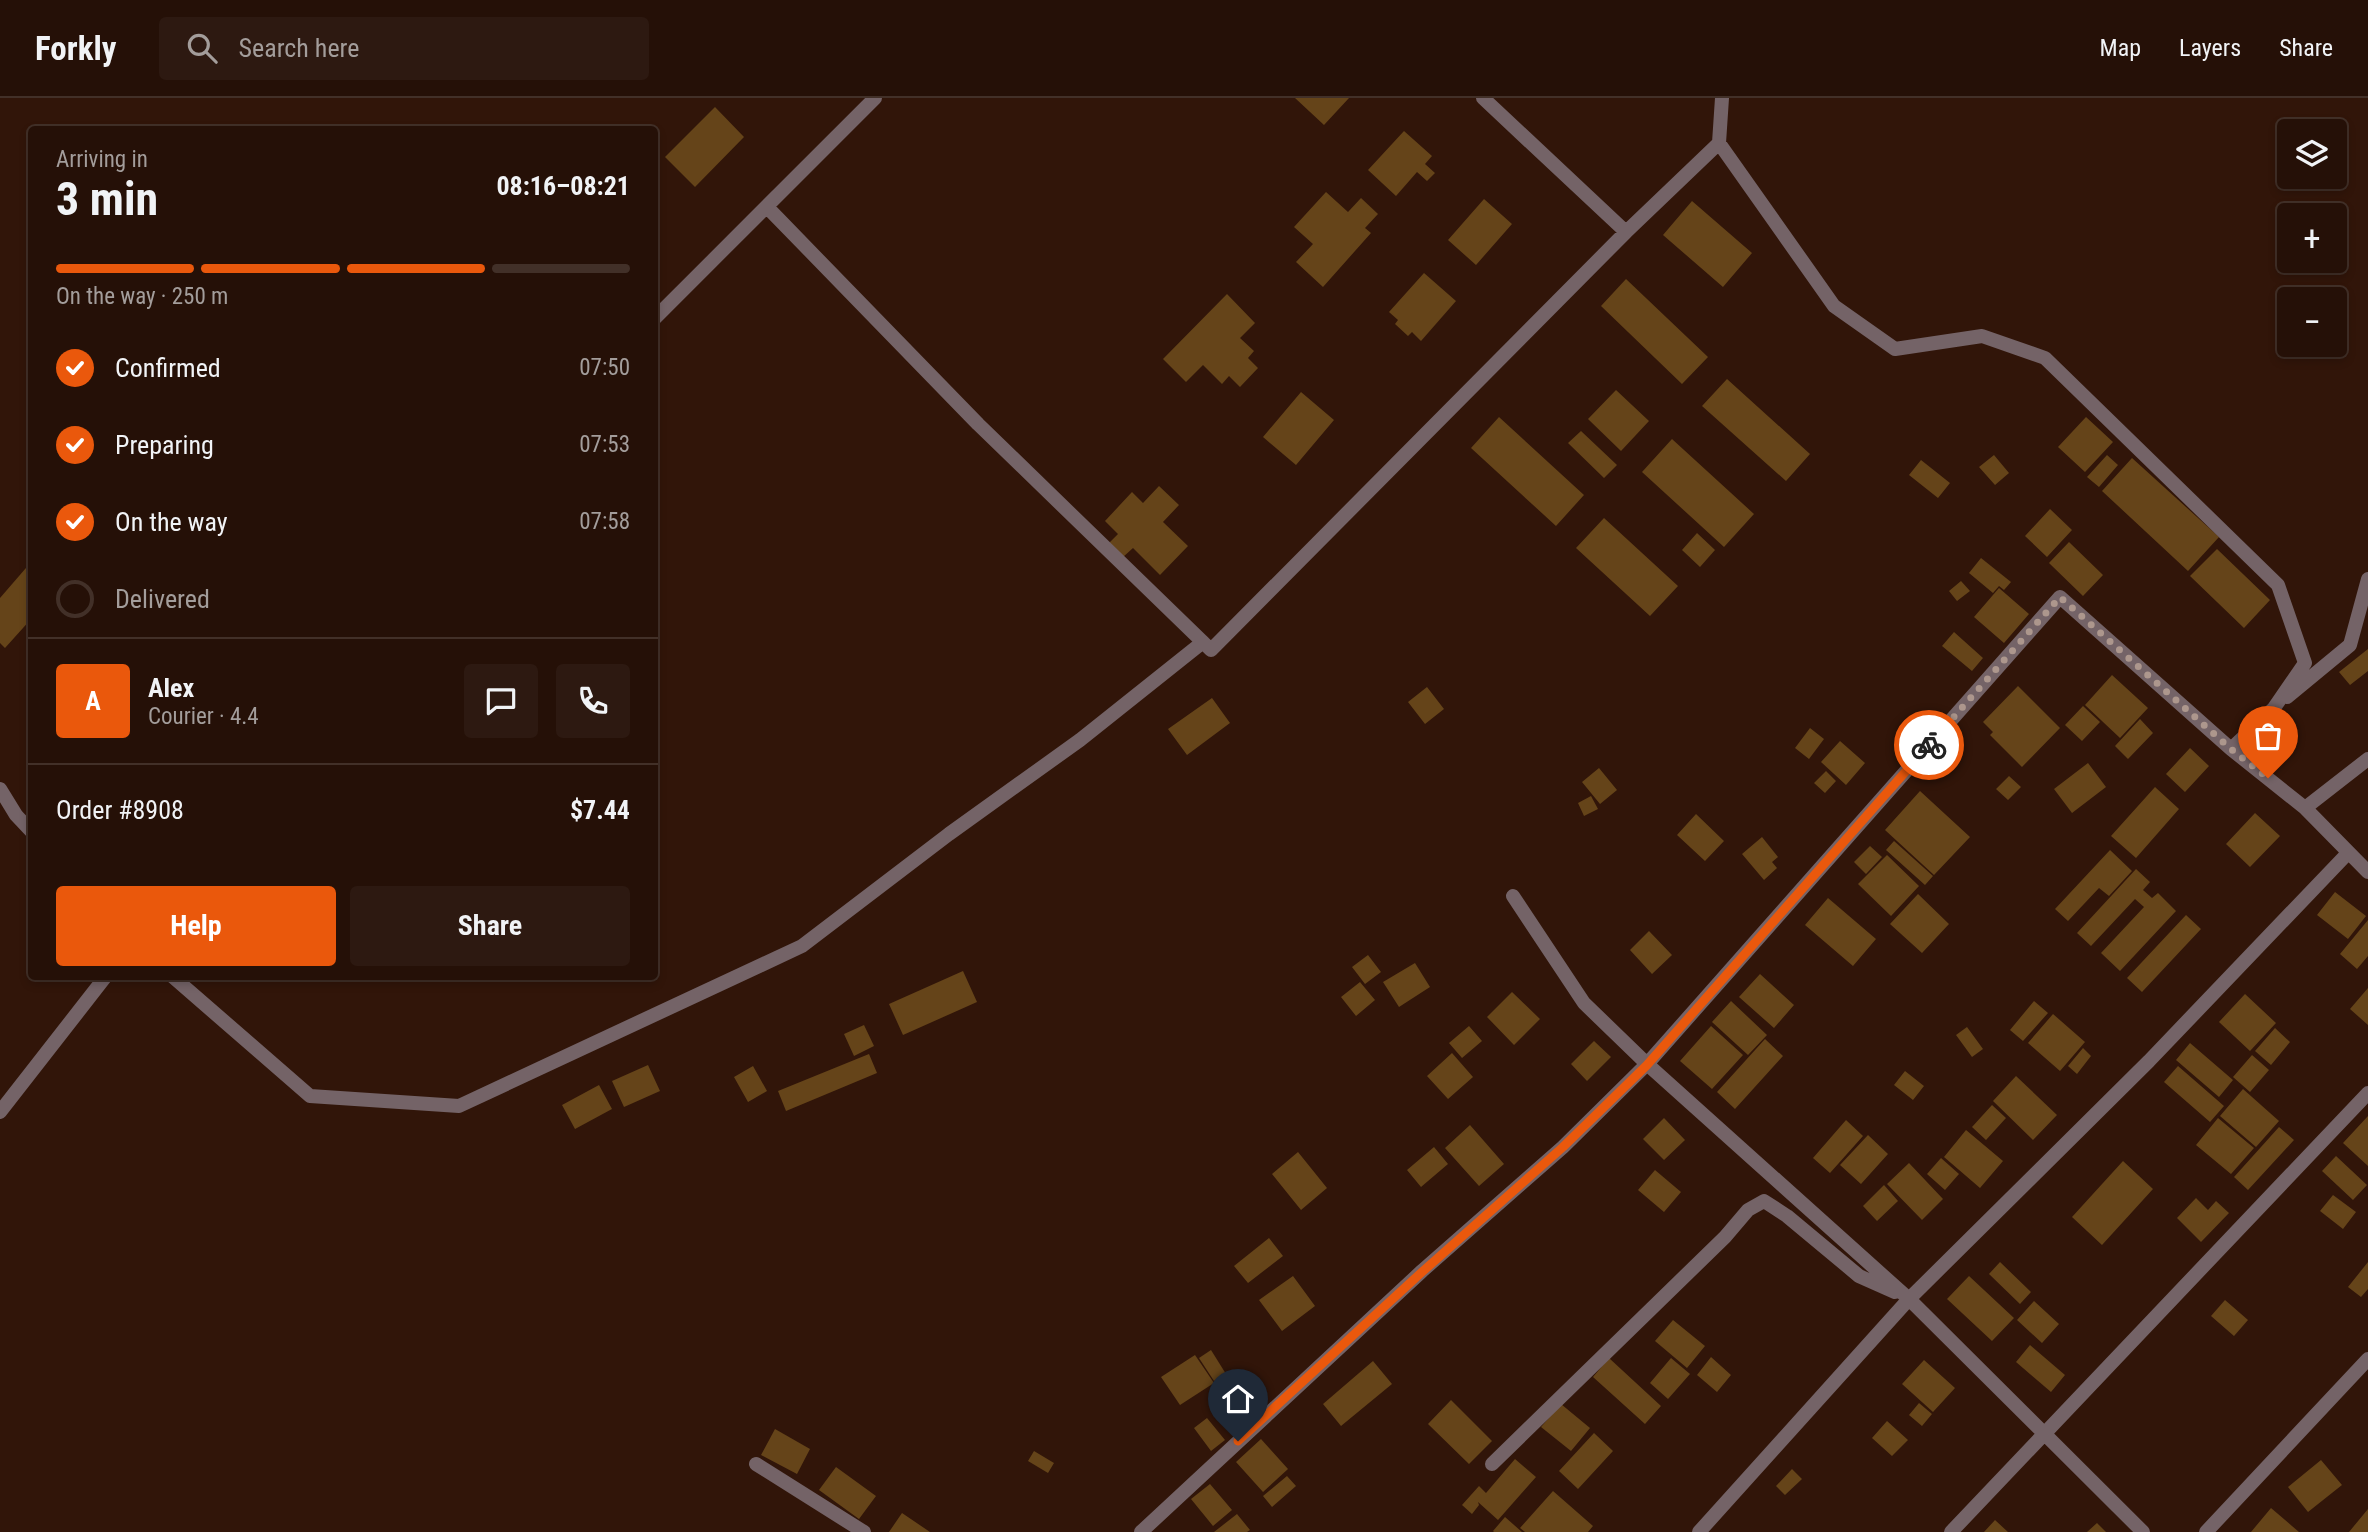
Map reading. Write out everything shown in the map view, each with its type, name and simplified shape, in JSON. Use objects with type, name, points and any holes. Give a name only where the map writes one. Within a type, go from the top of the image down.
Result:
[{"type":"street","points":[[658,316],[875,98]]},
{"type":"street","points":[[1483,98],[1626,232]]},
{"type":"street","points":[[1722,98],[1719,143],[1834,306],[1895,349],[1982,336],[2045,358],[2278,585],[2305,663],[2274,708]]},
{"type":"street","points":[[767,207],[978,424],[1212,650],[1626,232],[1719,143]]},
{"type":"street","points":[[2231,749],[2274,708],[2350,645],[2368,579]]},
{"type":"street","points":[[1141,1532],[1412,1280],[1563,1147],[1647,1065],[2060,597],[2231,749],[2305,808],[2368,872]]},
{"type":"street","points":[[177,980],[310,1096],[459,1106],[802,946],[949,834],[1080,740],[1203,642]]},
{"type":"street","points":[[2305,808],[2368,759]]},
{"type":"street","points":[[0,789],[16,815],[28,828]]},
{"type":"street","points":[[1699,1532],[1909,1299],[2150,1061],[2348,853]]},
{"type":"street","points":[[1513,896],[1584,1003],[1647,1065],[1909,1299],[2143,1532]]},
{"type":"street","points":[[0,1112],[103,980]]},
{"type":"street","points":[[1951,1532],[2368,1093]]},
{"type":"street","points":[[1492,1464],[1725,1237],[1748,1210],[1764,1201],[1787,1216],[1859,1276],[1909,1299]]},
{"type":"street","points":[[2206,1532],[2368,1359]]},
{"type":"street","points":[[756,1464],[864,1532]]},
{"type":"building","points":[[1295,98],[1349,98],[1324,125]]},
{"type":"building","points":[[715,107],[744,137],[695,187],[665,157]]},
{"type":"building","points":[[1404,131],[1432,156],[1425,164],[1435,173],[1427,181],[1417,172],[1396,196],[1368,170]]},
{"type":"building","points":[[1326,192],[1348,212],[1361,198],[1378,214],[1365,228],[1371,233],[1323,287],[1296,262],[1313,244],[1294,227]]},
{"type":"building","points":[[1484,199],[1512,224],[1476,265],[1448,240]]},
{"type":"building","points":[[1692,201],[1752,253],[1723,287],[1663,235]]},
{"type":"building","points":[[1424,273],[1456,301],[1421,341],[1412,332],[1408,336],[1395,324],[1398,320],[1389,312]]},
{"type":"building","points":[[1626,279],[1708,357],[1682,384],[1601,306]]},
{"type":"building","points":[[1227,294],[1255,323],[1240,338],[1254,351],[1248,358],[1258,368],[1240,387],[1229,376],[1222,384],[1203,365],[1186,382],[1163,359]]},
{"type":"building","points":[[1727,379],[1810,454],[1786,481],[1702,406]]},
{"type":"building","points":[[1616,390],[1649,421],[1621,451],[1588,419]]},
{"type":"building","points":[[1301,392],[1334,420],[1296,465],[1263,437]]},
{"type":"building","points":[[1499,417],[1584,495],[1556,526],[1471,448]]},
{"type":"building","points":[[2086,417],[2113,442],[2085,472],[2058,447]]},
{"type":"building","points":[[1581,431],[1617,465],[1604,478],[1568,443]]},
{"type":"building","points":[[1672,439],[1754,514],[1724,547],[1642,472]]},
{"type":"building","points":[[1994,455],[2009,473],[1995,485],[1979,467]]},
{"type":"building","points":[[2107,455],[2118,465],[2099,487],[2087,477]]},
{"type":"building","points":[[2132,458],[2219,537],[2188,571],[2102,491]]},
{"type":"building","points":[[1921,460],[1950,483],[1938,498],[1909,475]]},
{"type":"building","points":[[1159,486],[1179,505],[1163,522],[1188,546],[1160,575],[1133,548],[1122,558],[1108,544],[1118,534],[1105,521],[1132,492],[1143,503]]},
{"type":"building","points":[[2050,509],[2072,530],[2047,557],[2025,536]]},
{"type":"building","points":[[1604,518],[1678,586],[1650,616],[1576,548]]},
{"type":"building","points":[[1697,533],[1715,550],[1700,567],[1682,550]]},
{"type":"building","points":[[2069,542],[2103,575],[2083,596],[2049,563]]},
{"type":"building","points":[[2217,549],[2270,600],[2244,628],[2190,576]]},
{"type":"building","points":[[1981,558],[2011,582],[2004,590],[1999,586],[1993,593],[1969,573]]},
{"type":"building","points":[[28,566],[28,622],[5,648],[0,643],[0,598]]},
{"type":"building","points":[[1961,581],[1970,591],[1957,601],[1949,591]]},
{"type":"building","points":[[1999,588],[2029,614],[2004,643],[1974,617]]},
{"type":"building","points":[[1954,632],[1983,658],[1972,671],[1942,646]]},
{"type":"building","points":[[2368,649],[2368,671],[2350,685],[2339,672]]},
{"type":"building","points":[[2112,675],[2148,708],[2120,738],[2085,705]]},
{"type":"building","points":[[2018,686],[2060,728],[2022,767],[1990,735],[1993,732],[1983,722]]},
{"type":"building","points":[[1427,687],[1444,709],[1425,724],[1408,702]]},
{"type":"building","points":[[1212,698],[1230,723],[1187,755],[1168,729]]},
{"type":"building","points":[[2083,706],[2100,722],[2082,741],[2065,725]]},
{"type":"building","points":[[2140,719],[2153,733],[2128,759],[2115,746]]},
{"type":"building","points":[[1810,728],[1824,739],[1809,759],[1795,748]]},
{"type":"building","points":[[1840,741],[1865,763],[1846,785],[1821,762]]},
{"type":"building","points":[[2190,748],[2209,766],[2185,792],[2166,774]]},
{"type":"building","points":[[2088,763],[2106,787],[2072,813],[2054,789]]},
{"type":"building","points":[[1599,768],[1617,790],[1600,804],[1582,782]]},
{"type":"building","points":[[1826,771],[1836,781],[1825,793],[1814,783]]},
{"type":"building","points":[[2009,776],[2021,787],[2008,800],[1996,789]]},
{"type":"building","points":[[2155,787],[2179,809],[2136,858],[2111,836]]},
{"type":"building","points":[[1920,791],[1970,837],[1934,875],[1885,830]]},
{"type":"building","points":[[1591,796],[1598,809],[1584,816],[1578,803]]},
{"type":"building","points":[[2255,813],[2280,836],[2250,867],[2226,844]]},
{"type":"building","points":[[1696,814],[1724,841],[1705,861],[1677,835]]},
{"type":"building","points":[[1762,837],[1778,857],[1772,862],[1777,868],[1764,880],[1742,854]]},
{"type":"building","points":[[1894,841],[1933,876],[1925,885],[1886,850]]},
{"type":"building","points":[[1870,846],[1882,857],[1866,874],[1854,862]]},
{"type":"building","points":[[2110,850],[2132,871],[2109,896],[2099,888],[2068,921],[2055,909]]},
{"type":"building","points":[[1887,855],[1919,886],[1891,916],[1858,884]]},
{"type":"building","points":[[2136,869],[2150,882],[2143,890],[2152,898],[2158,893],[2176,911],[2120,971],[2101,953],[2144,907],[2135,899],[2091,946],[2077,933]]},
{"type":"building","points":[[2335,892],[2366,916],[2348,939],[2317,915]]},
{"type":"building","points":[[1918,894],[1949,924],[1922,953],[1890,924]]},
{"type":"building","points":[[1828,898],[1876,939],[1853,966],[1805,925]]},
{"type":"building","points":[[2186,915],[2201,929],[2142,992],[2127,978]]},
{"type":"building","points":[[2368,920],[2368,956],[2357,969],[2340,954]]},
{"type":"building","points":[[1649,931],[1672,955],[1652,974],[1630,950]]},
{"type":"building","points":[[1368,955],[1381,972],[1365,984],[1352,967]]},
{"type":"building","points":[[1415,963],[1430,987],[1399,1007],[1383,982]]},
{"type":"building","points":[[963,971],[977,1002],[903,1035],[889,1004]]},
{"type":"building","points":[[1760,974],[1794,1005],[1774,1028],[1739,997]]},
{"type":"building","points":[[1360,982],[1375,1000],[1356,1016],[1341,997]]},
{"type":"building","points":[[2368,988],[2368,1025],[2350,1009]]},
{"type":"building","points":[[1512,992],[1540,1019],[1514,1045],[1487,1017]]},
{"type":"building","points":[[2245,994],[2276,1023],[2250,1051],[2219,1022]]},
{"type":"building","points":[[1731,1001],[1767,1035],[1748,1055],[1712,1022]]},
{"type":"building","points":[[2034,1001],[2048,1013],[2023,1041],[2010,1030]]},
{"type":"building","points":[[2053,1014],[2085,1042],[2060,1071],[2028,1043]]},
{"type":"building","points":[[864,1025],[874,1046],[854,1056],[844,1034]]},
{"type":"building","points":[[1469,1026],[1482,1041],[1462,1058],[1449,1043]]},
{"type":"building","points":[[1711,1026],[1743,1055],[1712,1089],[1680,1061]]},
{"type":"building","points":[[1967,1027],[1983,1049],[1972,1057],[1956,1035]]},
{"type":"building","points":[[2275,1028],[2290,1042],[2271,1065],[2255,1051]]},
{"type":"building","points":[[1765,1039],[1783,1056],[1735,1109],[1717,1092]]},
{"type":"building","points":[[1594,1041],[1611,1057],[1587,1081],[1571,1064]]},
{"type":"building","points":[[2190,1043],[2233,1080],[2219,1097],[2176,1060]]},
{"type":"building","points":[[2083,1048],[2091,1056],[2077,1074],[2068,1066]]},
{"type":"building","points":[[1452,1053],[1473,1077],[1448,1099],[1427,1076]]},
{"type":"building","points":[[869,1054],[877,1073],[786,1111],[778,1091]]},
{"type":"building","points":[[2252,1055],[2269,1070],[2250,1092],[2233,1077]]},
{"type":"building","points":[[648,1065],[660,1091],[624,1107],[612,1081]]},
{"type":"building","points":[[753,1066],[767,1091],[748,1102],[734,1077]]},
{"type":"building","points":[[2178,1066],[2224,1106],[2210,1122],[2164,1082]]},
{"type":"building","points":[[1905,1071],[1924,1086],[1913,1100],[1894,1085]]},
{"type":"building","points":[[2016,1076],[2057,1115],[2033,1140],[1993,1101]]},
{"type":"building","points":[[599,1085],[612,1109],[575,1129],[562,1105]]},
{"type":"building","points":[[2243,1089],[2279,1121],[2256,1147],[2220,1116]]},
{"type":"building","points":[[1992,1105],[2006,1118],[1986,1140],[1972,1127]]},
{"type":"building","points":[[2368,1116],[2368,1166],[2343,1143]]},
{"type":"building","points":[[1664,1118],[1685,1140],[1664,1160],[1643,1139]]},
{"type":"building","points":[[2218,1118],[2254,1148],[2231,1174],[2196,1145]]},
{"type":"building","points":[[1846,1120],[1863,1136],[1830,1173],[1813,1158]]},
{"type":"building","points":[[1470,1125],[1504,1164],[1479,1186],[1445,1148]]},
{"type":"building","points":[[2279,1127],[2294,1140],[2248,1190],[2234,1177]]},
{"type":"building","points":[[1966,1130],[2003,1161],[1980,1188],[1944,1157]]},
{"type":"building","points":[[1868,1135],[1888,1154],[1861,1184],[1840,1165]]},
{"type":"building","points":[[1434,1147],[1448,1164],[1421,1187],[1407,1170]]},
{"type":"building","points":[[1298,1152],[1327,1188],[1301,1210],[1272,1174]]},
{"type":"building","points":[[2336,1156],[2367,1185],[2353,1200],[2322,1171]]},
{"type":"building","points":[[1941,1158],[1959,1174],[1945,1190],[1927,1174]]},
{"type":"building","points":[[2123,1161],[2153,1189],[2102,1245],[2072,1217]]},
{"type":"building","points":[[1909,1163],[1943,1199],[1922,1220],[1887,1184]]},
{"type":"building","points":[[1655,1170],[1681,1192],[1664,1212],[1638,1190]]},
{"type":"building","points":[[1884,1185],[1898,1201],[1877,1221],[1863,1206]]},
{"type":"building","points":[[2333,1195],[2356,1212],[2343,1229],[2320,1211]]},
{"type":"building","points":[[2196,1198],[2208,1210],[2216,1201],[2229,1213],[2201,1242],[2177,1218]]},
{"type":"building","points":[[1269,1238],[1283,1256],[1248,1283],[1234,1266]]},
{"type":"building","points":[[2000,1262],[2031,1292],[2020,1304],[1989,1274]]},
{"type":"building","points":[[2368,1262],[2368,1289],[2361,1297],[2348,1287]]},
{"type":"building","points":[[1293,1276],[1315,1306],[1282,1331],[1259,1300]]},
{"type":"building","points":[[1969,1276],[2014,1318],[1992,1341],[1947,1299]]},
{"type":"building","points":[[2225,1300],[2248,1320],[2234,1336],[2211,1316]]},
{"type":"building","points":[[2034,1301],[2059,1324],[2042,1343],[2017,1320]]},
{"type":"building","points":[[1673,1320],[1705,1346],[1687,1368],[1655,1341]]},
{"type":"building","points":[[2030,1345],[2065,1375],[2051,1392],[2016,1362]]},
{"type":"building","points":[[1211,1350],[1226,1374],[1214,1381],[1199,1358]]},
{"type":"building","points":[[1195,1355],[1214,1383],[1180,1405],[1161,1377]]},
{"type":"building","points":[[1711,1357],[1731,1375],[1717,1392],[1697,1375]]},
{"type":"building","points":[[1609,1358],[1661,1406],[1645,1424],[1593,1377]]},
{"type":"building","points":[[1671,1358],[1690,1374],[1668,1399],[1650,1383]]},
{"type":"building","points":[[1924,1360],[1955,1388],[1933,1412],[1902,1384]]},
{"type":"building","points":[[1373,1361],[1392,1384],[1341,1426],[1323,1404]]},
{"type":"building","points":[[1224,1378],[1229,1387],[1217,1395],[1211,1387]]},
{"type":"building","points":[[1451,1400],[1492,1441],[1469,1464],[1428,1424]]},
{"type":"building","points":[[1919,1403],[1932,1414],[1922,1426],[1909,1415]]},
{"type":"building","points":[[1561,1404],[1590,1428],[1571,1451],[1541,1427]]},
{"type":"building","points":[[1207,1418],[1225,1440],[1211,1451],[1194,1428]]},
{"type":"building","points":[[1887,1421],[1908,1440],[1892,1456],[1872,1438]]},
{"type":"building","points":[[775,1429],[810,1449],[797,1474],[761,1455]]},
{"type":"building","points":[[1594,1433],[1613,1451],[1578,1489],[1559,1471]]},
{"type":"building","points":[[1261,1439],[1288,1469],[1263,1492],[1236,1462]]},
{"type":"building","points":[[1034,1451],[1054,1463],[1048,1473],[1028,1461]]},
{"type":"building","points":[[1515,1459],[1536,1477],[1498,1520],[1478,1502],[1479,1505],[1472,1514],[1462,1505],[1479,1486],[1486,1493]]},
{"type":"building","points":[[2321,1460],[2342,1485],[2308,1512],[2288,1487]]},
{"type":"building","points":[[836,1467],[876,1496],[859,1519],[819,1490]]},
{"type":"building","points":[[1792,1469],[1802,1479],[1785,1495],[1776,1486]]},
{"type":"building","points":[[1287,1476],[1296,1486],[1272,1507],[1263,1496]]},
{"type":"building","points":[[1210,1484],[1232,1510],[1213,1526],[1191,1499]]},
{"type":"building","points":[[1553,1491],[1593,1526],[1588,1532],[1525,1532],[1520,1528]]},
{"type":"building","points":[[2271,1508],[2299,1532],[2251,1532]]},
{"type":"building","points":[[2368,1509],[2368,1532],[2349,1532]]},
{"type":"building","points":[[902,1513],[930,1532],[889,1532]]},
{"type":"building","points":[[1237,1514],[1250,1530],[1214,1532]]},
{"type":"building","points":[[1505,1517],[1522,1532],[1494,1532]]},
{"type":"building","points":[[1995,1520],[2008,1532],[1984,1532]]},
{"type":"building","points":[[2097,1523],[2106,1532],[2087,1532]]},
{"type":"way so far","points":[[1929,745],[2060,597],[2231,749],[2268,778]]},
{"type":"route","points":[[1238,1441],[1563,1147],[1647,1065],[1929,745]]}]
